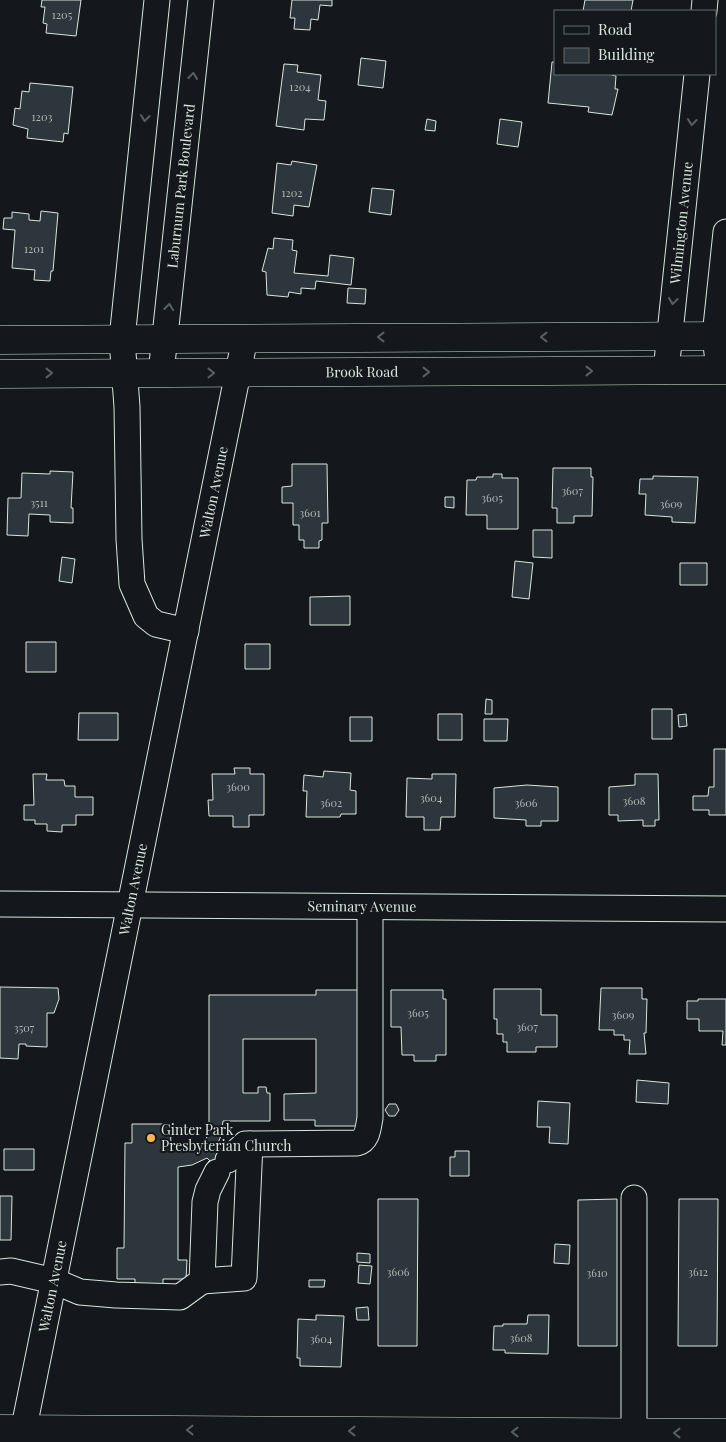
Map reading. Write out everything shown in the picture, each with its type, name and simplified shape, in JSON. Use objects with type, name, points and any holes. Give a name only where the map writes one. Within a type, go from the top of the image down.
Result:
[{"type":"main road","points":[[0,340],[720,336]]},
{"type":"main road","name":"Brook Road","points":[[0,374],[722,370]]},
{"type":"main road","points":[[15,1434],[726,1433]]},
{"type":"street","points":[[157,0],[122,339],[132,584],[146,616],[156,624],[186,631]]},
{"type":"street","name":"Laburnum Park Boulevard","points":[[162,373],[201,0]]},
{"type":"street","name":"Wilmington Avenue","points":[[666,371],[698,75]]},
{"type":"street","points":[[722,370],[720,336],[726,232]]},
{"type":"street","name":"Walton Avenue","points":[[15,1434],[54,1281],[245,338]]},
{"type":"street","name":"Seminary Avenue","points":[[0,904],[726,909]]},
{"type":"street","points":[[202,1281],[204,1202],[208,1190],[223,1166],[245,1144],[357,1144],[362,1142],[368,1133],[370,1118],[370,907]]},
{"type":"street","points":[[0,1272],[11,1271],[54,1281],[80,1292],[180,1297],[202,1281],[244,1278],[250,1144]]},
{"type":"street","points":[[634,1198],[634,1432]]},
{"type":"building","points":[[42,0],[81,0],[76,36],[46,33],[47,24],[43,23],[45,7],[41,7]]},
{"type":"building","points":[[292,0],[332,0],[332,6],[320,5],[318,20],[311,19],[310,30],[294,29],[295,18],[290,18]]},
{"type":"building","points":[[585,0],[633,0],[631,10],[583,10]]},
{"type":"building","points":[[361,58],[386,61],[383,88],[358,85]]},
{"type":"building","points":[[552,62],[554,62],[554,75],[616,76],[615,89],[618,89],[612,115],[588,112],[589,107],[548,103]]},
{"type":"building","points":[[284,64],[298,65],[297,72],[321,75],[318,100],[326,101],[324,120],[305,119],[304,130],[276,126]]},
{"type":"building","points":[[30,83],[73,87],[68,134],[64,133],[63,142],[27,138],[28,129],[13,125],[15,108],[20,109],[22,91],[29,92]]},
{"type":"building","points":[[427,119],[436,121],[435,131],[425,130]]},
{"type":"building","points":[[500,119],[522,122],[518,147],[497,144]]},
{"type":"building","points":[[292,161],[317,165],[309,207],[294,205],[293,216],[272,213],[277,163],[291,165]]},
{"type":"building","points":[[372,188],[394,190],[391,215],[369,212]]},
{"type":"building","points":[[41,211],[58,213],[53,271],[51,271],[50,281],[34,280],[35,270],[12,268],[15,230],[3,229],[4,218],[12,218],[12,212],[29,214],[29,220],[40,221]]},
{"type":"building","points":[[274,238],[293,240],[292,250],[297,251],[294,273],[328,276],[330,255],[354,258],[351,285],[316,281],[315,289],[301,288],[301,294],[289,292],[288,297],[267,295],[266,272],[262,271],[268,248],[273,249]]},
{"type":"building","points":[[348,288],[366,289],[365,304],[347,303]]},
{"type":"building","points":[[292,464],[327,464],[328,523],[322,523],[322,540],[319,541],[319,548],[304,548],[304,540],[299,540],[299,525],[293,525],[293,503],[282,503],[282,487],[292,486]]},
{"type":"building","points":[[553,468],[591,468],[591,477],[593,477],[592,516],[574,516],[574,523],[557,523],[557,508],[552,508]]},
{"type":"building","points":[[50,471],[73,472],[71,508],[73,508],[73,523],[50,522],[50,515],[29,514],[28,536],[7,535],[8,498],[21,498],[22,473],[50,474]]},
{"type":"building","points":[[493,474],[502,474],[502,478],[518,478],[518,529],[487,529],[487,515],[466,515],[467,480],[476,480],[477,477],[493,477]]},
{"type":"building","points":[[653,476],[698,477],[695,523],[672,522],[672,517],[645,515],[646,494],[639,494],[640,479],[653,479]]},
{"type":"building","points":[[445,497],[454,497],[454,508],[445,507]]},
{"type":"building","points":[[533,530],[552,530],[552,558],[533,557]]},
{"type":"building","points":[[62,557],[75,559],[72,583],[59,581]]},
{"type":"building","points":[[515,561],[533,563],[529,599],[512,597]]},
{"type":"building","points":[[680,563],[707,563],[707,585],[680,585]]},
{"type":"building","points":[[350,596],[350,625],[310,625],[310,597]]},
{"type":"building","points":[[26,642],[56,642],[56,672],[26,672]]},
{"type":"building","points":[[245,644],[270,644],[270,669],[245,669]]},
{"type":"building","points":[[486,699],[492,700],[492,714],[485,714]]},
{"type":"building","points":[[652,709],[672,709],[672,739],[652,739]]},
{"type":"building","points":[[79,713],[118,713],[118,740],[78,740]]},
{"type":"building","points":[[438,714],[462,714],[462,740],[438,740]]},
{"type":"building","points":[[686,714],[687,726],[679,727],[678,715]]},
{"type":"building","points":[[350,717],[372,717],[372,741],[350,741]]},
{"type":"building","points":[[484,719],[508,719],[507,741],[484,741]]},
{"type":"building","points":[[714,749],[726,749],[726,815],[709,815],[709,810],[693,810],[693,796],[708,796],[709,787],[714,787]]},
{"type":"building","points":[[234,768],[250,768],[250,774],[264,774],[264,815],[249,815],[249,827],[233,827],[233,816],[209,816],[208,800],[213,800],[212,774],[235,774]]},
{"type":"building","points":[[324,771],[351,773],[350,790],[356,791],[356,814],[341,814],[340,817],[306,817],[307,791],[303,791],[304,775],[323,777]]},
{"type":"building","points":[[33,774],[47,774],[46,780],[64,780],[65,786],[75,786],[75,797],[93,797],[93,815],[76,815],[76,825],[62,825],[62,832],[47,831],[47,824],[35,824],[35,820],[24,820],[24,805],[34,805]]},
{"type":"building","points":[[432,774],[456,774],[455,817],[441,817],[440,830],[424,830],[424,817],[406,817],[407,778],[432,779]]},
{"type":"building","points":[[635,774],[658,774],[659,820],[655,820],[655,826],[643,826],[643,820],[618,821],[618,815],[609,815],[609,787],[635,785]]},
{"type":"building","points":[[527,785],[558,787],[558,821],[541,821],[541,826],[526,826],[526,820],[494,818],[494,788]]},
{"type":"building","points":[[0,987],[58,988],[59,999],[54,1013],[47,1013],[47,1047],[19,1044],[18,1059],[0,1058]]},
{"type":"building","points":[[601,988],[642,988],[642,999],[647,999],[646,1033],[644,1033],[646,1054],[629,1054],[630,1040],[624,1040],[624,1035],[614,1035],[614,1030],[599,1030]]},
{"type":"building","points":[[494,989],[541,989],[541,1015],[557,1015],[557,1047],[536,1047],[536,1052],[507,1052],[507,1042],[503,1042],[503,1034],[497,1034],[497,1019],[494,1019]]},
{"type":"building","name":"Ginter Park Presbyterian Church","points":[[316,990],[358,990],[359,1126],[315,1126],[315,1120],[284,1120],[284,1094],[316,1093],[316,1039],[243,1039],[243,1093],[258,1093],[258,1087],[266,1087],[267,1093],[270,1093],[270,1121],[223,1121],[221,1136],[215,1150],[217,1153],[219,1150],[236,1167],[223,1179],[208,1162],[210,1161],[207,1158],[192,1165],[178,1167],[178,1260],[187,1260],[186,1279],[163,1279],[163,1287],[135,1287],[135,1279],[117,1279],[117,1248],[124,1248],[125,1143],[132,1143],[132,1124],[170,1124],[171,1143],[179,1143],[179,1152],[197,1149],[206,1140],[209,1128],[209,995],[316,995]]},
{"type":"building","points":[[391,990],[443,990],[443,999],[446,999],[446,1055],[436,1055],[436,1061],[414,1061],[414,1055],[402,1055],[401,1027],[391,1027]]},
{"type":"building","points":[[698,999],[726,999],[726,1045],[722,1045],[723,1031],[699,1031],[699,1019],[687,1019],[687,1001],[698,1001]]},
{"type":"building","points":[[637,1080],[669,1083],[668,1104],[636,1102]]},
{"type":"building","points":[[538,1101],[570,1103],[568,1144],[549,1143],[550,1127],[537,1127]]},
{"type":"building","points":[[389,1104],[396,1104],[399,1110],[395,1116],[389,1116],[385,1110]]},
{"type":"building","points":[[4,1149],[34,1149],[34,1170],[4,1170]]},
{"type":"building","points":[[455,1151],[469,1151],[469,1176],[450,1176],[450,1157],[455,1157]]},
{"type":"building","points":[[0,1196],[12,1196],[11,1240],[0,1240]]},
{"type":"building","points":[[378,1199],[418,1199],[417,1346],[378,1346]]},
{"type":"building","points":[[617,1199],[617,1346],[578,1346],[578,1200]]},
{"type":"building","points":[[679,1199],[718,1199],[717,1346],[678,1346]]},
{"type":"building","points":[[555,1244],[570,1245],[569,1264],[554,1263]]},
{"type":"building","points":[[357,1253],[370,1254],[370,1263],[357,1262]]},
{"type":"building","points":[[359,1265],[372,1266],[370,1284],[358,1283]]},
{"type":"building","points":[[309,1280],[325,1280],[324,1287],[309,1287]]},
{"type":"building","points":[[368,1307],[369,1320],[357,1320],[356,1308]]},
{"type":"building","points":[[316,1315],[344,1316],[341,1367],[300,1366],[300,1358],[297,1358],[298,1319],[316,1320]]},
{"type":"building","points":[[528,1315],[549,1315],[548,1354],[505,1353],[505,1350],[493,1350],[494,1326],[527,1324]]},
{"type":"place","name":"Ginter Park Presbyterian Church","points":[[151,1138]]}]
